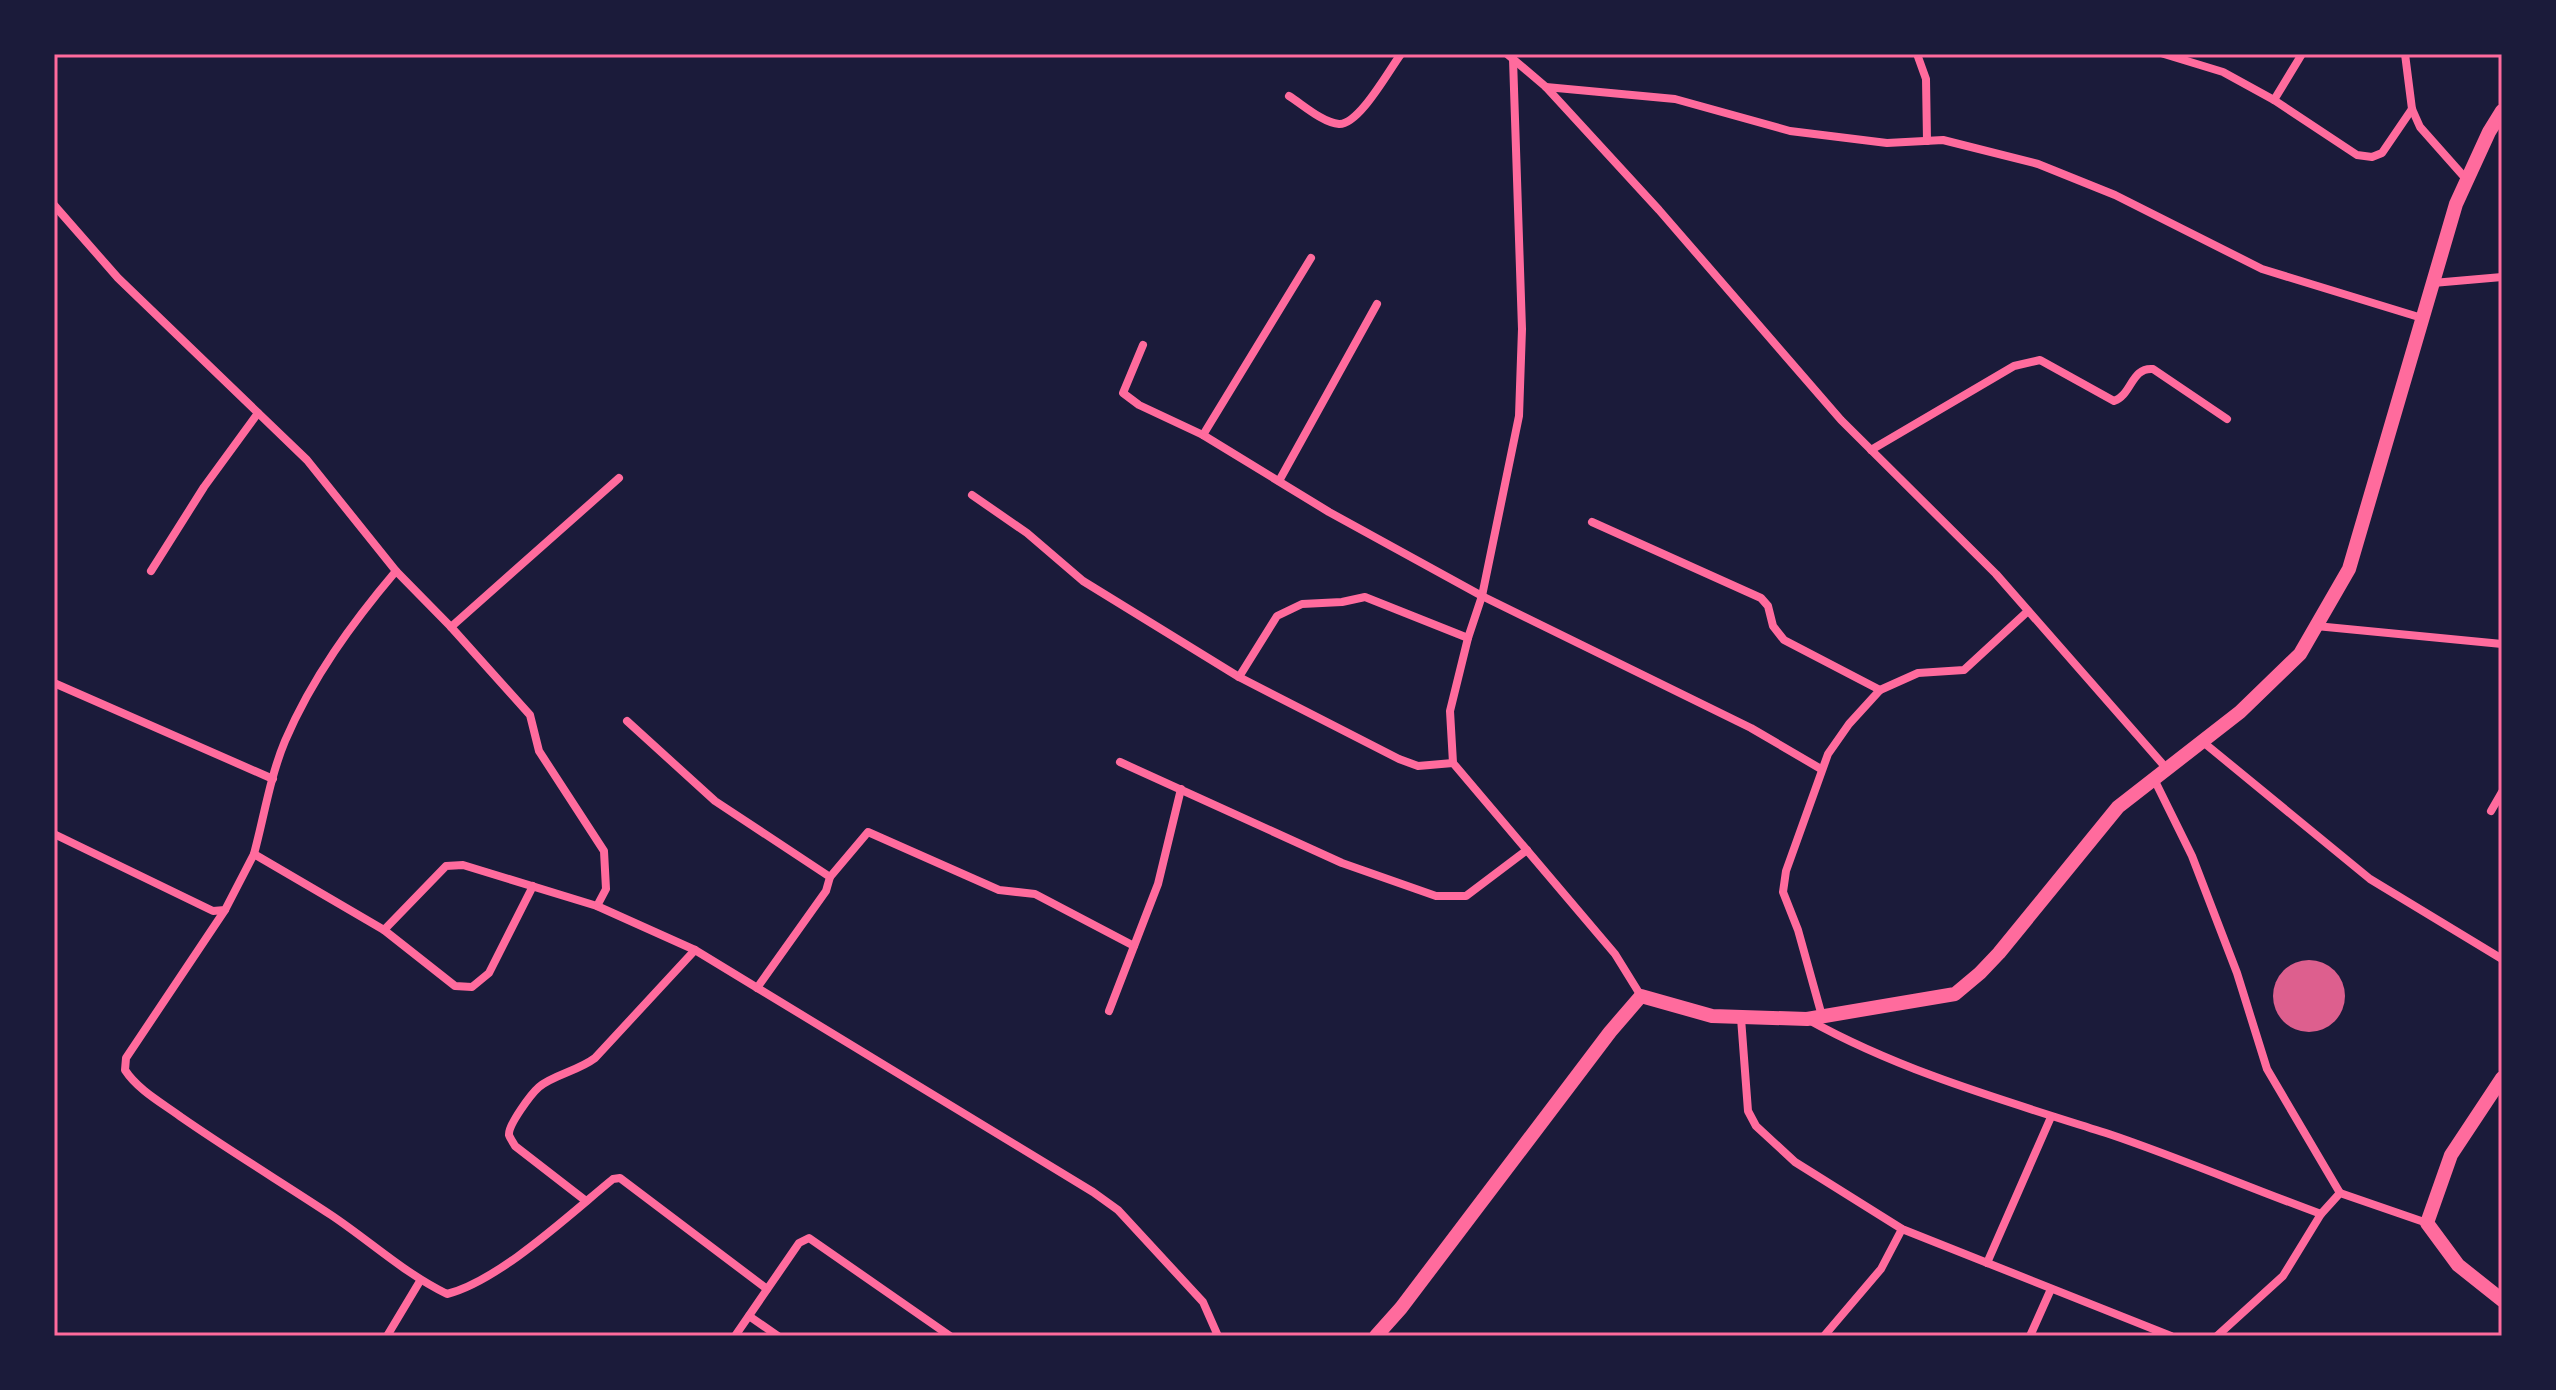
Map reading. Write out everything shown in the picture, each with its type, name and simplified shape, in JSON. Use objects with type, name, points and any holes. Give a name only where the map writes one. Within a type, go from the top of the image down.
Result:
[{"type":"street","points":[[1289,96],[1331,121],[1341,124],[1355,119],[1401,54]]},
{"type":"street","points":[[1917,54],[1926,79],[1927,141]]},
{"type":"street","points":[[2164,54],[2223,72],[2274,100],[2357,155],[2372,157],[2382,153],[2412,109]]},
{"type":"street","points":[[2274,100],[2302,54]]},
{"type":"street","points":[[2405,54],[2412,109],[2420,127],[2467,180]]},
{"type":"street","points":[[1510,56],[1546,87],[1659,210],[1841,420],[1996,574],[2167,769]]},
{"type":"street","points":[[1510,56],[1522,329],[1519,416],[1482,596],[1450,711],[1453,763],[1615,954],[1641,996],[1712,1016],[1741,1018],[1814,1018],[1955,994],[1999,953],[2118,807],[2203,742],[2270,685],[2300,654],[2349,569],[2456,204],[2502,111]]},
{"type":"street","points":[[1546,87],[1675,99],[1790,131],[1887,143],[1943,140],[2038,164],[2115,195],[2262,269],[2422,318]]},
{"type":"street","points":[[54,205],[118,278],[307,460],[396,571],[530,715],[539,751],[604,851],[606,889],[597,906]]},
{"type":"street","points":[[1203,435],[1311,258]]},
{"type":"street","points":[[2433,283],[2502,277]]},
{"type":"street","points":[[1279,481],[1377,304]]},
{"type":"street","points":[[1143,345],[1123,393],[1139,405],[1203,435],[1482,596],[1751,728],[1821,769]]},
{"type":"street","points":[[1871,450],[2014,366],[2040,360],[2114,401],[2122,399],[2139,372],[2145,368],[2153,369],[2227,419]]},
{"type":"street","points":[[151,571],[204,487],[258,413]]},
{"type":"street","points":[[451,627],[619,478]]},
{"type":"street","points":[[972,495],[1027,533],[1083,581],[1239,677],[1418,766],[1453,763]]},
{"type":"street","points":[[1592,522],[1761,598],[1768,606],[1773,626],[1784,640],[1880,690]]},
{"type":"street","points":[[396,571],[350,626],[310,690],[285,743],[254,854],[225,910],[126,1058],[125,1070],[152,1096],[245,1161],[332,1216],[420,1281],[447,1294],[463,1290],[518,1256],[613,1179],[620,1178],[767,1289]]},
{"type":"street","points":[[1239,677],[1277,616],[1302,604],[1342,602],[1365,597],[1468,638]]},
{"type":"street","points":[[2028,611],[1964,670],[1918,673],[1880,690],[1849,724],[1821,769],[1786,871],[1783,892],[1798,930],[1814,1018],[1843,1039],[1984,1096],[2111,1135],[2321,1214]]},
{"type":"street","points":[[2316,626],[2502,644]]},
{"type":"street","points":[[54,683],[273,779]]},
{"type":"street","points":[[627,721],[715,801],[830,877]]},
{"type":"street","points":[[2203,742],[2370,879],[2502,959]]},
{"type":"street","points":[[1120,762],[1342,863],[1436,896],[1466,896],[1527,850]]},
{"type":"street","points":[[2154,779],[2192,856],[2237,973],[2267,1069],[2340,1193],[2427,1223],[2458,1265],[2502,1300]]},
{"type":"street","points":[[1109,1011],[1158,884],[1181,789]]},
{"type":"street","points":[[2491,811],[2502,792]]},
{"type":"street","points":[[757,988],[826,891],[830,877],[868,832],[999,890],[1035,894],[1134,946]]},
{"type":"street","points":[[54,834],[213,911],[225,910]]},
{"type":"street","points":[[254,854],[384,930],[455,986],[472,987],[489,973],[533,886]]},
{"type":"street","points":[[384,930],[446,866],[463,865],[597,906],[695,950],[1118,1210],[1203,1302],[1218,1336]]},
{"type":"street","points":[[586,1201],[515,1146],[509,1137],[515,1118],[539,1087],[583,1067],[595,1058],[695,950]]},
{"type":"street","points":[[1376,1336],[1401,1308],[1610,1032],[1641,996]]},
{"type":"street","points":[[1741,1018],[1748,1111],[1756,1126],[1795,1162],[1902,1229],[2171,1336]]},
{"type":"street","points":[[2427,1223],[2451,1155],[2502,1078]]},
{"type":"street","points":[[1987,1263],[2051,1117]]},
{"type":"street","points":[[2217,1336],[2283,1276],[2321,1214],[2340,1193]]},
{"type":"street","points":[[1824,1336],[1881,1269],[1902,1229]]},
{"type":"street","points":[[735,1336],[799,1243],[809,1238],[950,1336]]},
{"type":"street","points":[[387,1336],[420,1281]]},
{"type":"street","points":[[2030,1336],[2051,1289]]},
{"type":"street","points":[[749,1316],[778,1336]]},
{"type":"street","points":[[2224,1328],[2232,1336]]},
{"type":"building","points":[[2309,960],[2329,966],[2339,976],[2345,996],[2339,1016],[2329,1026],[2309,1032],[2289,1026],[2279,1016],[2273,996],[2279,976],[2289,966]]}]
